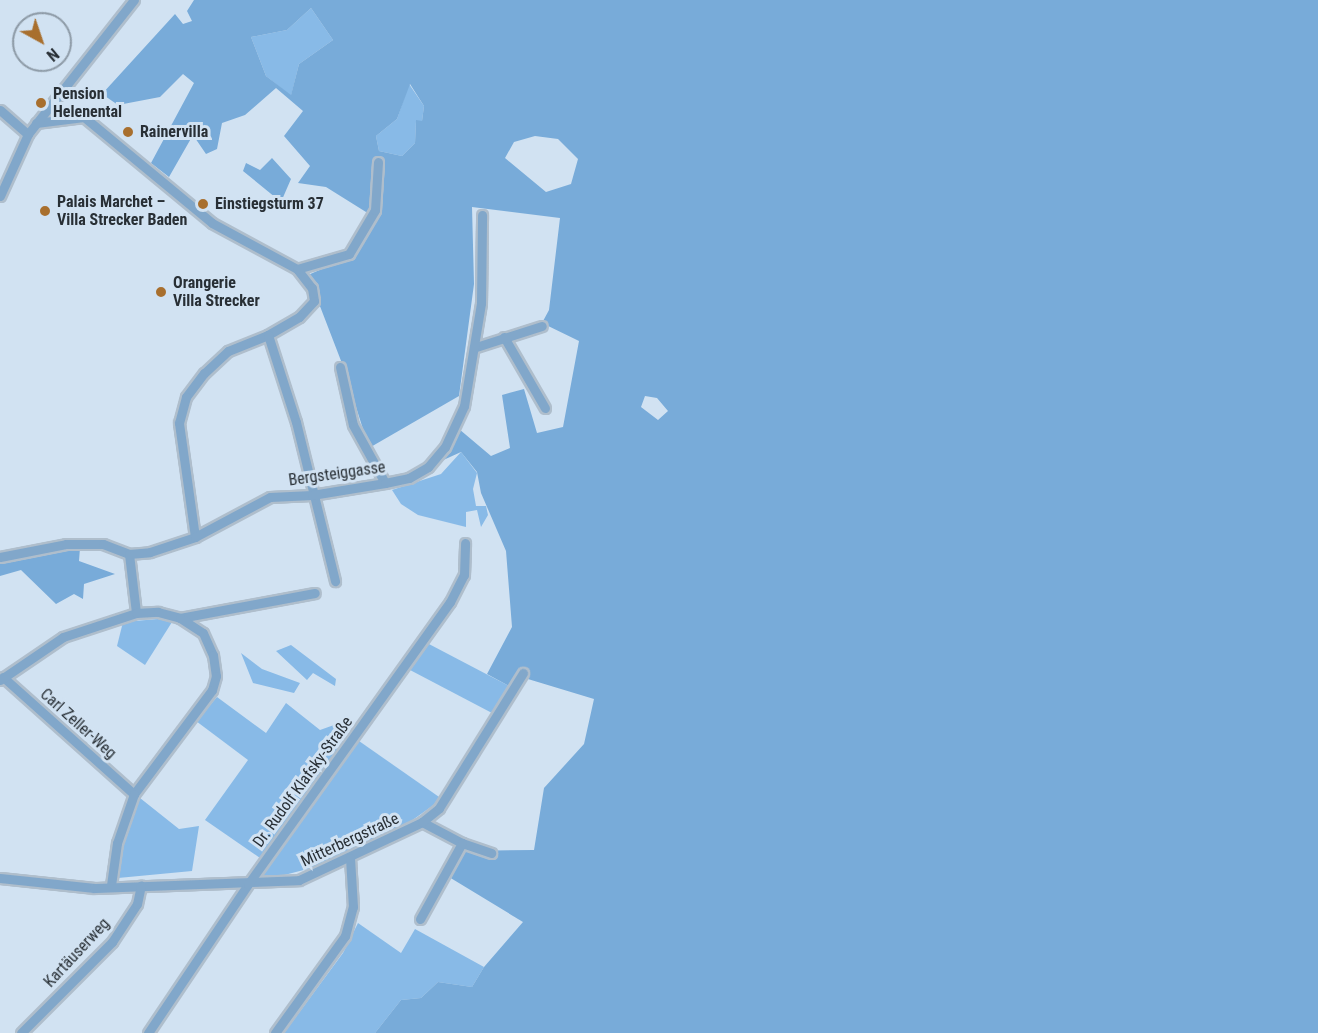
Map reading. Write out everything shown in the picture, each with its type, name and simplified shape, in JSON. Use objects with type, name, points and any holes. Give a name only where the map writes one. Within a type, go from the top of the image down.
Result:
[{"type":"street","points":[[0,196],[28,134],[134,0]]},
{"type":"street","points":[[0,110],[28,134]]},
{"type":"street","points":[[36,123],[84,117],[212,223],[297,269],[312,288],[314,301],[299,317],[268,335],[228,351],[204,373],[186,398],[179,423],[195,537]]},
{"type":"street","points":[[297,269],[349,254],[375,210],[378,162]]},
{"type":"street","name":"Bergsteiggasse","points":[[0,557],[66,544],[103,544],[129,554],[166,548],[195,537],[270,497],[312,495],[385,483],[409,478],[428,467],[445,447],[464,406],[476,347],[482,215]]},
{"type":"street","points":[[476,347],[542,326]]},
{"type":"street","points":[[268,335],[296,422],[312,495],[335,581]]},
{"type":"street","points":[[504,337],[545,408]]},
{"type":"street","points":[[340,367],[353,425],[385,483]]},
{"type":"street","name":"Dr. Rudolf Klafsky-Straße","points":[[148,1033],[248,884],[450,602],[464,575],[465,543]]},
{"type":"street","points":[[129,554],[136,613]]},
{"type":"street","points":[[180,618],[315,593]]},
{"type":"street","points":[[2,678],[63,637],[136,613],[158,612],[180,618],[203,633],[213,655],[216,676],[212,690],[134,794],[117,843],[111,885]]},
{"type":"street","name":"Mitterbergstraße","points":[[0,878],[94,888],[111,885],[248,884],[300,880],[423,822],[456,785],[523,673]]},
{"type":"street","name":"Carl Zeller-Weg","points":[[2,678],[134,794]]},
{"type":"street","points":[[423,822],[462,843],[491,853]]},
{"type":"street","points":[[420,919],[462,843]]},
{"type":"street","points":[[275,1033],[345,936],[353,907],[350,858]]},
{"type":"street","name":"Kartäuserweg","points":[[21,1033],[112,942],[137,904],[141,885]]},
{"type":"shaded area","points":[[194,0],[1318,0],[1318,1033],[375,1033],[401,1000],[421,998],[438,982],[472,987],[484,967],[523,922],[449,877],[461,851],[534,850],[544,788],[584,744],[594,699],[518,676],[511,687],[487,674],[512,627],[506,551],[481,493],[477,472],[461,452],[439,462],[459,429],[491,456],[510,448],[502,395],[524,389],[537,433],[563,427],[579,341],[542,323],[549,310],[560,218],[472,207],[474,284],[459,396],[369,448],[343,366],[308,275],[352,256],[374,217],[326,187],[298,183],[310,166],[284,136],[303,111],[276,88],[245,115],[222,123],[217,149],[206,154],[193,135],[169,177],[151,163],[194,83],[183,74],[160,97],[118,105],[102,94],[175,14],[183,24],[192,21],[187,11]],"holes":[[[311,8],[333,40],[299,64],[291,95],[266,76],[251,37],[287,30]],[[410,84],[424,106],[422,121],[416,120],[415,143],[402,156],[379,151],[376,136],[397,119]],[[535,136],[558,139],[578,159],[571,184],[546,192],[505,158],[514,142]],[[645,396],[657,398],[668,411],[658,420],[641,407]]]},
{"type":"shaded area","points":[[311,8],[333,40],[299,64],[291,96],[266,76],[251,37],[287,30]]},
{"type":"shaded area","points":[[409,84],[424,106],[422,121],[416,121],[415,143],[402,156],[379,151],[376,136],[397,119]]},
{"type":"shaded area","points":[[272,158],[291,179],[281,202],[243,171],[246,163],[260,170]]},
{"type":"shaded area","points":[[461,452],[477,473],[473,489],[476,506],[486,506],[488,515],[481,527],[477,510],[466,512],[466,527],[418,515],[401,504],[392,490],[441,474]]},
{"type":"shaded area","points":[[63,546],[80,548],[79,561],[115,574],[84,584],[83,599],[74,594],[56,604],[21,570],[0,576],[0,561]]},
{"type":"shaded area","points":[[158,619],[172,622],[145,665],[117,646],[123,622]]},
{"type":"shaded area","points":[[427,643],[511,687],[492,713],[410,670]]},
{"type":"shaded area","points":[[291,645],[336,679],[335,686],[313,673],[307,680],[276,651]]},
{"type":"shaded area","points":[[241,653],[262,669],[300,683],[294,693],[253,683]]},
{"type":"shaded area","points":[[217,697],[266,733],[286,703],[320,730],[334,725],[350,734],[260,858],[205,820],[248,760],[196,721]]},
{"type":"shaded area","points":[[359,741],[442,799],[400,829],[323,865],[265,880],[263,874]]},
{"type":"shaded area","points":[[140,798],[179,829],[199,826],[192,871],[118,878],[123,841]]},
{"type":"shaded area","points":[[358,923],[401,953],[415,929],[484,967],[472,987],[438,982],[421,998],[401,1000],[375,1033],[284,1033],[343,953]]},
{"type":"place","name":"Pension Helenental","points":[[41,103]]},
{"type":"place","name":"Rainervilla","points":[[128,132]]},
{"type":"place","name":"Einstiegsturm 37","points":[[203,204]]},
{"type":"place","name":"Palais Marchet – Villa Strecker Baden","points":[[45,211]]},
{"type":"place","name":"Orangerie Villa Strecker","points":[[161,292]]}]
